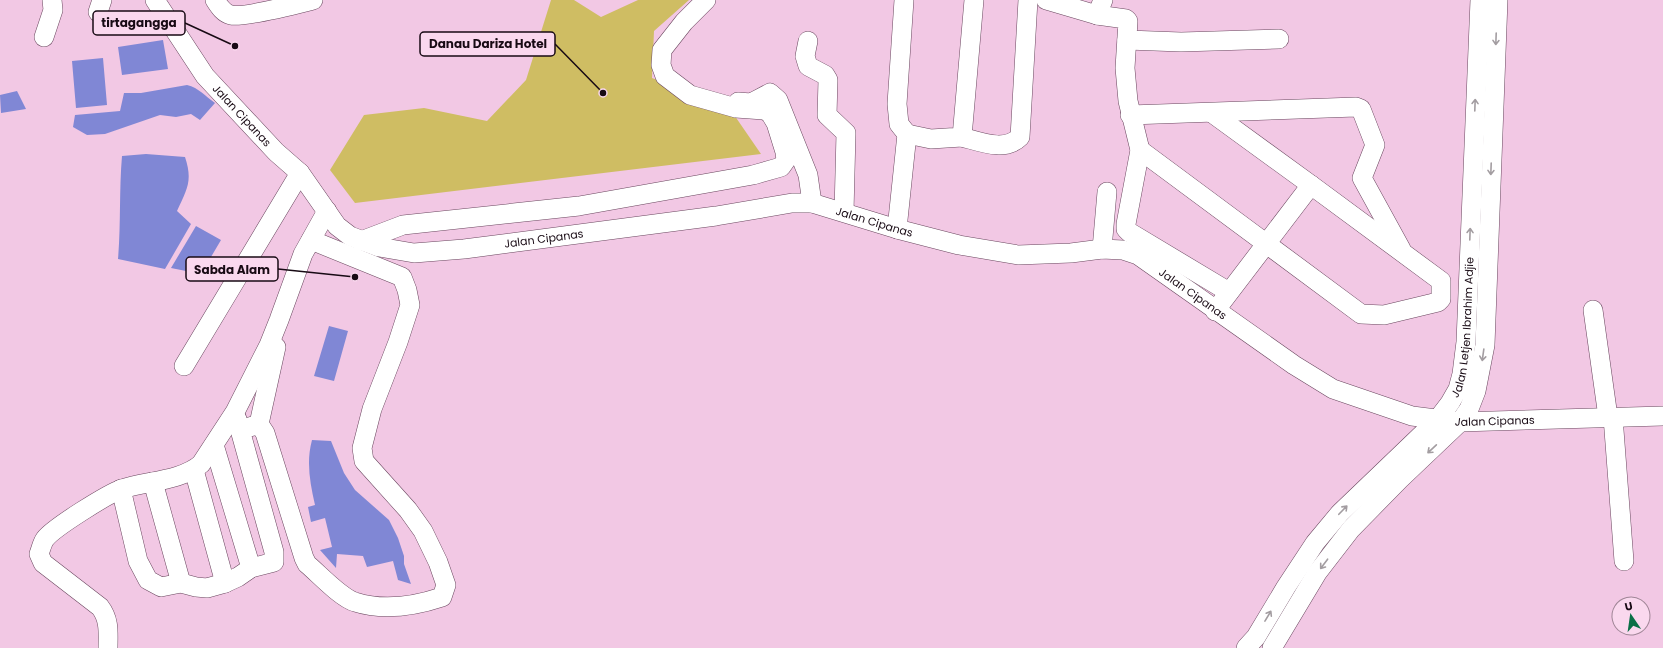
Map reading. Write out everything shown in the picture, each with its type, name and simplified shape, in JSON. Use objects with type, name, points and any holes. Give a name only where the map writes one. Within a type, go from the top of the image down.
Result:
[{"type":"street","points":[[44,37],[53,10],[52,0]]},
{"type":"street","name":"Jalan Cipanas","points":[[155,0],[205,76],[276,152],[300,173],[337,226],[350,236],[379,247],[414,253],[464,249],[716,216],[792,203],[812,203],[897,229],[959,245],[1018,255],[1071,253],[1102,249],[1123,250],[1138,255],[1215,311],[1294,365],[1333,389],[1412,416],[1460,422],[1663,416]]},
{"type":"street","points":[[215,0],[224,12],[232,15],[246,15],[313,0]]},
{"type":"street","points":[[362,241],[403,225],[579,206],[752,175],[781,167],[786,160],[785,152],[776,123],[770,113],[764,110],[736,108],[690,95],[665,76],[661,65],[662,50],[684,22],[706,0]]},
{"type":"street","points":[[904,0],[896,104],[899,124],[907,134],[931,139],[962,137],[988,144],[1006,145],[1014,142],[1020,137],[1028,0]]},
{"type":"street","points":[[962,137],[974,0]]},
{"type":"street","points":[[1046,0],[1100,8],[1128,21],[1125,68],[1130,116],[1140,150],[1126,229],[1229,292]]},
{"type":"street","name":"Jalan Letjen Ibrahim Adjie","points":[[1246,648],[1256,638],[1286,587],[1315,543],[1340,513],[1437,420],[1458,389],[1465,359],[1480,0]]},
{"type":"street","name":"Jalan Letjen Ibrahim Adjie","points":[[1272,648],[1318,573],[1351,529],[1400,479],[1460,422],[1469,409],[1476,391],[1485,345],[1498,0]]},
{"type":"street","points":[[1127,40],[1181,42],[1279,39]]},
{"type":"street","points":[[808,41],[805,56],[808,66],[825,75],[828,80],[827,115],[846,133],[844,212]]},
{"type":"street","points":[[686,80],[715,97],[747,104],[770,93],[773,94],[782,107],[804,164],[810,187],[812,203]]},
{"type":"street","points":[[1130,116],[1361,109],[1375,144],[1362,178],[1404,254]]},
{"type":"street","points":[[1140,150],[1361,314],[1384,315],[1438,302],[1441,299],[1440,281],[1212,113]]},
{"type":"street","points":[[897,229],[907,134]]},
{"type":"street","points":[[184,366],[300,173]]},
{"type":"street","points":[[1215,311],[1311,185]]},
{"type":"street","points":[[1102,249],[1107,192]]},
{"type":"street","points":[[108,648],[108,623],[106,615],[100,607],[43,563],[39,554],[45,540],[69,520],[121,489],[153,482],[194,470],[201,464],[214,445],[237,421],[279,320],[303,254],[327,211]]},
{"type":"street","points":[[279,320],[276,343],[259,424],[265,433],[302,553],[307,564],[338,592],[354,602],[378,606],[405,606],[425,603],[442,597],[446,585],[438,562],[423,531],[408,510],[364,461],[362,448],[372,409],[398,342],[410,306],[407,290],[402,277],[311,240]]},
{"type":"street","points":[[1594,310],[1610,417],[1624,561]]},
{"type":"street","points":[[237,421],[259,424]]},
{"type":"street","points":[[121,489],[138,561],[148,580],[161,587],[181,583],[206,588],[225,583],[238,577],[251,568],[274,562],[275,558],[237,421]]},
{"type":"street","points":[[214,445],[251,568]]},
{"type":"street","points":[[194,470],[225,583]]},
{"type":"street","points":[[153,482],[181,583]]},
{"type":"shaded area","points":[[551,0],[574,0],[601,17],[638,0],[689,0],[654,31],[652,78],[728,106],[761,154],[355,203],[330,170],[364,115],[424,108],[487,121],[526,80]]},
{"type":"water","points":[[163,40],[168,69],[122,75],[118,47]]},
{"type":"water","points":[[103,58],[107,105],[76,108],[72,61]]},
{"type":"water","points":[[187,85],[198,90],[215,103],[200,120],[191,114],[176,117],[160,115],[105,134],[87,135],[73,127],[75,115],[120,111],[124,93],[141,93]]},
{"type":"water","points":[[17,91],[26,109],[1,113],[0,95]]},
{"type":"water","points":[[146,154],[185,157],[189,172],[188,185],[177,211],[191,224],[165,269],[118,259],[122,156]]},
{"type":"water","points":[[196,226],[221,240],[201,274],[171,268]]},
{"type":"water","points":[[329,326],[348,331],[334,381],[314,376]]},
{"type":"water","points":[[312,440],[331,441],[344,473],[355,490],[389,520],[398,538],[404,556],[404,564],[411,584],[398,580],[393,561],[367,567],[363,556],[337,554],[336,568],[320,550],[332,547],[325,518],[311,522],[308,507],[315,505],[310,481],[309,464]]},
{"type":"place","name":"tirtagangga","points":[[235,46]]},
{"type":"place","name":"Danau Dariza Hotel","points":[[603,93]]},
{"type":"place","name":"Sabda Alam","points":[[355,277]]}]
